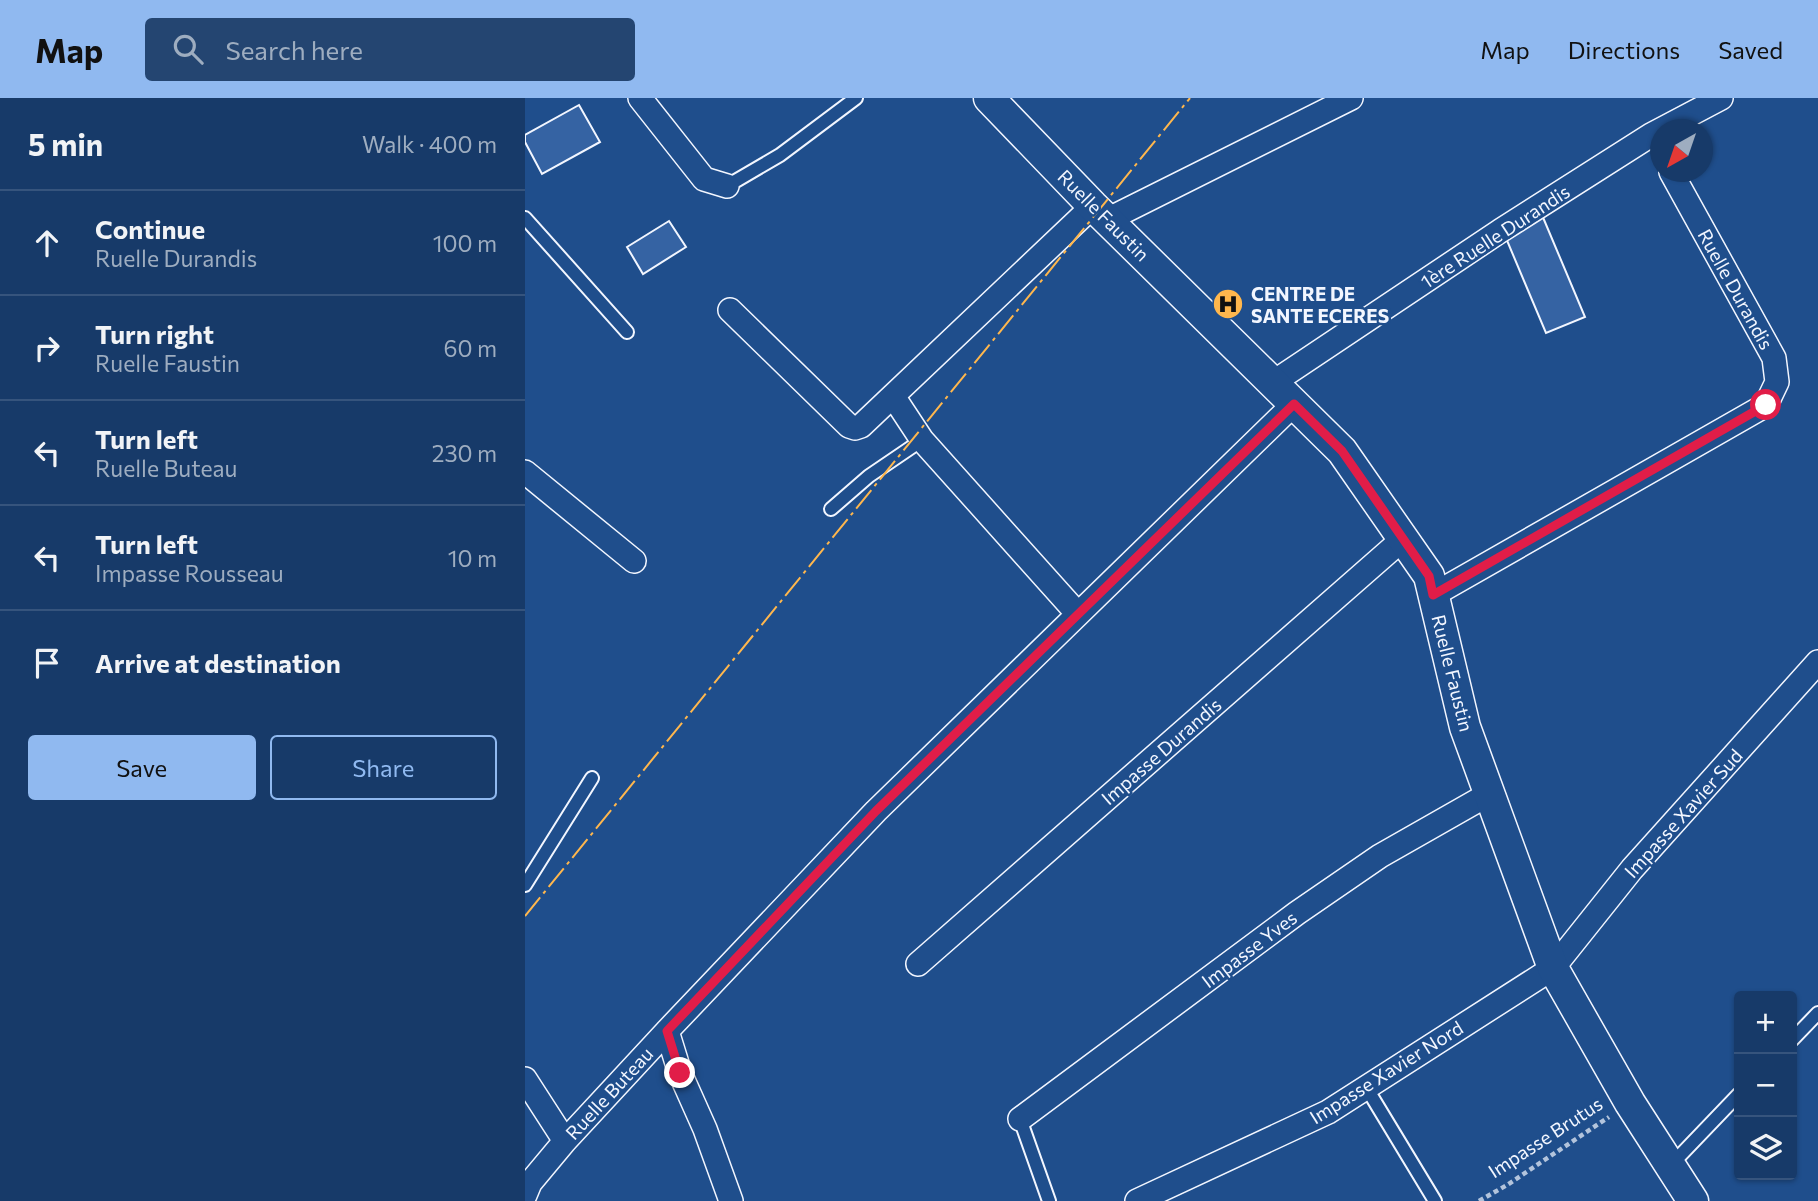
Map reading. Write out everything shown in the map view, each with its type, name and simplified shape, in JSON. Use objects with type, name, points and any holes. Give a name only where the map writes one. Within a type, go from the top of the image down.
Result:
[{"type":"street","points":[[640,98],[705,179],[727,186]]},
{"type":"street","name":"Ruelle Faustin","points":[[989,98],[1100,213],[1342,451],[1429,576],[1465,727],[1553,968],[1630,1103],[1692,1201]]},
{"type":"street","points":[[730,310],[849,426],[861,426],[1100,213],[1350,98]]},
{"type":"street","name":"1ère Ruelle Durandis","points":[[1691,119],[1721,98]]},
{"type":"street","name":"1ère Ruelle Durandis","points":[[1273,382],[1500,231],[1650,146]]},
{"type":"street","name":"Ruelle Durandis","points":[[1433,595],[1766,405],[1777,382],[1774,359],[1677,182]]},
{"type":"street","points":[[893,396],[922,440],[1077,614]]},
{"type":"street","name":"Ruelle Buteau","points":[[525,1195],[530,1183],[565,1141],[876,811],[1294,404]]},
{"type":"street","points":[[525,472],[634,561]]},
{"type":"street","name":"Impasse Durandis","points":[[918,964],[1404,538]]},
{"type":"street","name":"Impasse Xavier Sud","points":[[1553,968],[1632,869],[1818,662]]},
{"type":"street","name":"Impasse Yves","points":[[1020,1119],[1297,913],[1380,856],[1489,794]]},
{"type":"street","name":"Impasse Xavier Nord","points":[[1137,1201],[1328,1112],[1553,968]]},
{"type":"street","points":[[667,1031],[680,1073],[705,1129],[731,1201]]},
{"type":"street","points":[[525,1079],[565,1141]]},
{"type":"lane","points":[[727,186],[791,147],[856,98]]},
{"type":"lane","points":[[525,218],[627,332]]},
{"type":"lane","points":[[831,509],[869,476],[922,440]]},
{"type":"lane","points":[[525,885],[592,778]]},
{"type":"lane","points":[[1797,1035],[1818,1013]]},
{"type":"lane","points":[[1367,1087],[1435,1201]]},
{"type":"lane","points":[[1670,1165],[1734,1099]]},
{"type":"lane","points":[[1020,1119],[1049,1201]]},
{"type":"path","name":"Impasse Brutus","points":[[1479,1201],[1630,1103]]},
{"type":"building","points":[[579,105],[600,142],[542,174],[525,142],[525,135]]},
{"type":"building","points":[[1542,215],[1585,317],[1546,333],[1503,231]]},
{"type":"building","points":[[669,221],[686,247],[643,274],[627,247]]},
{"type":"power","points":[[525,916],[1190,98]]},
{"type":"place","name":"CENTRE DE SANTE ECERES","points":[[1228,304]]},
{"type":"route","points":[[680,1073],[667,1031],[876,811],[1294,404],[1342,451],[1429,576],[1433,595],[1766,405]]}]
